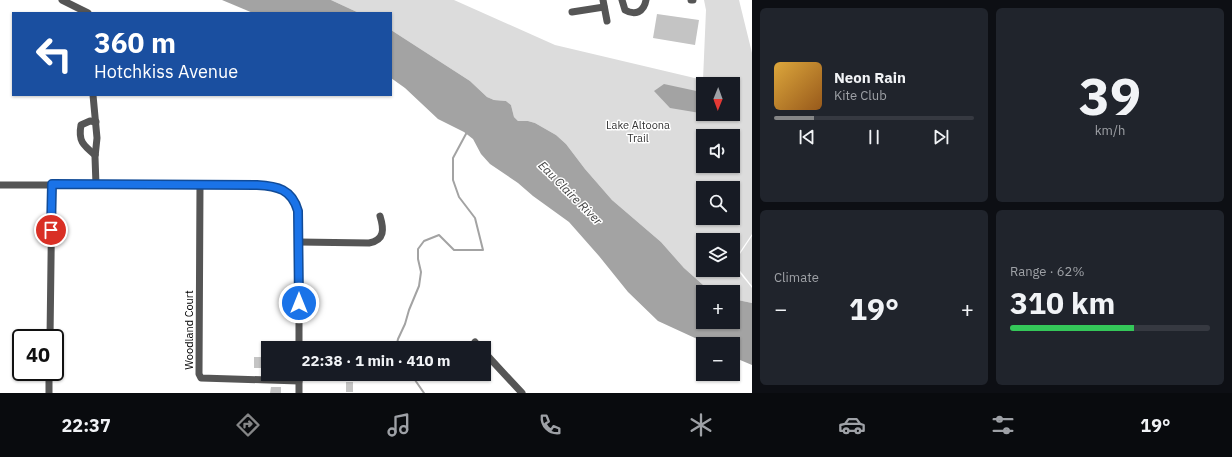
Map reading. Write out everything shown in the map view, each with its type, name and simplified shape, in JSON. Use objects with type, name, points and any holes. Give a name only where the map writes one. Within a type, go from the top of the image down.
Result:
[{"type":"street","points":[[62,0],[86,12]]},
{"type":"street","points":[[622,0],[625,10],[635,13],[643,9],[646,0]]},
{"type":"street","points":[[572,12],[604,3],[607,21]]},
{"type":"street","points":[[93,96],[97,138],[95,155],[96,185]]},
{"type":"street","points":[[95,155],[85,147],[80,135],[81,125],[90,121],[96,122]]},
{"type":"street","points":[[0,184],[267,186],[285,191],[294,200],[299,219],[299,341]]},
{"type":"street","points":[[50,329],[52,184]]},
{"type":"street","name":"Woodland Court","points":[[200,185],[199,374],[201,378],[261,378]]},
{"type":"street","points":[[299,242],[369,244],[378,240],[382,233],[383,224],[380,216]]},
{"type":"street","points":[[491,360],[522,393]]},
{"type":"street","points":[[49,381],[49,393]]},
{"type":"street","points":[[299,381],[299,393]]},
{"type":"green space","name":"Lake Altoona Trail","points":[[331,0],[454,0],[555,45],[696,78],[696,121],[740,121],[740,77],[703,77],[706,10],[704,0],[739,0],[752,53],[752,234],[740,252],[740,233],[696,233],[696,277],[740,277],[740,273],[752,288],[752,303],[740,300],[740,285],[703,285],[684,268],[661,242],[612,200],[566,144],[556,135],[535,123],[518,121],[514,117],[511,105],[506,101],[494,100],[487,97],[470,81],[392,31],[392,12],[357,12]]},
{"type":"green space","points":[[752,236],[752,286],[740,271],[740,254]]},
{"type":"water","points":[[222,0],[331,0],[357,12],[251,12]]},
{"type":"water","name":"Eau Claire River","points":[[392,31],[470,81],[487,97],[494,100],[506,101],[511,105],[514,117],[518,121],[535,123],[556,135],[566,144],[612,200],[661,242],[684,268],[703,285],[696,285],[696,329],[740,329],[740,300],[752,303],[752,365],[740,360],[740,337],[696,337],[696,338],[658,321],[628,292],[569,222],[533,196],[518,183],[490,164],[481,154],[473,139],[464,132],[438,119],[405,88],[392,79]]},
{"type":"water","points":[[664,84],[696,91],[696,112],[670,108],[654,91]]},
{"type":"building","points":[[657,14],[699,20],[695,45],[653,38]]},
{"type":"building","points":[[254,357],[261,357],[261,368],[254,368]]},
{"type":"building","points":[[346,382],[353,382],[353,392],[346,392]]},
{"type":"building","points":[[271,387],[281,387],[281,393],[270,393]]},
{"type":"waterway","points":[[398,341],[419,286],[421,272],[418,259],[418,249],[424,241],[439,235],[454,250],[483,250],[475,218],[459,197],[453,180],[453,158],[467,132]]},
{"type":"waterway","points":[[416,381],[424,393]]},
{"type":"route","points":[[51,230],[52,184],[257,185],[280,188],[294,200],[298,211],[299,303]]}]
